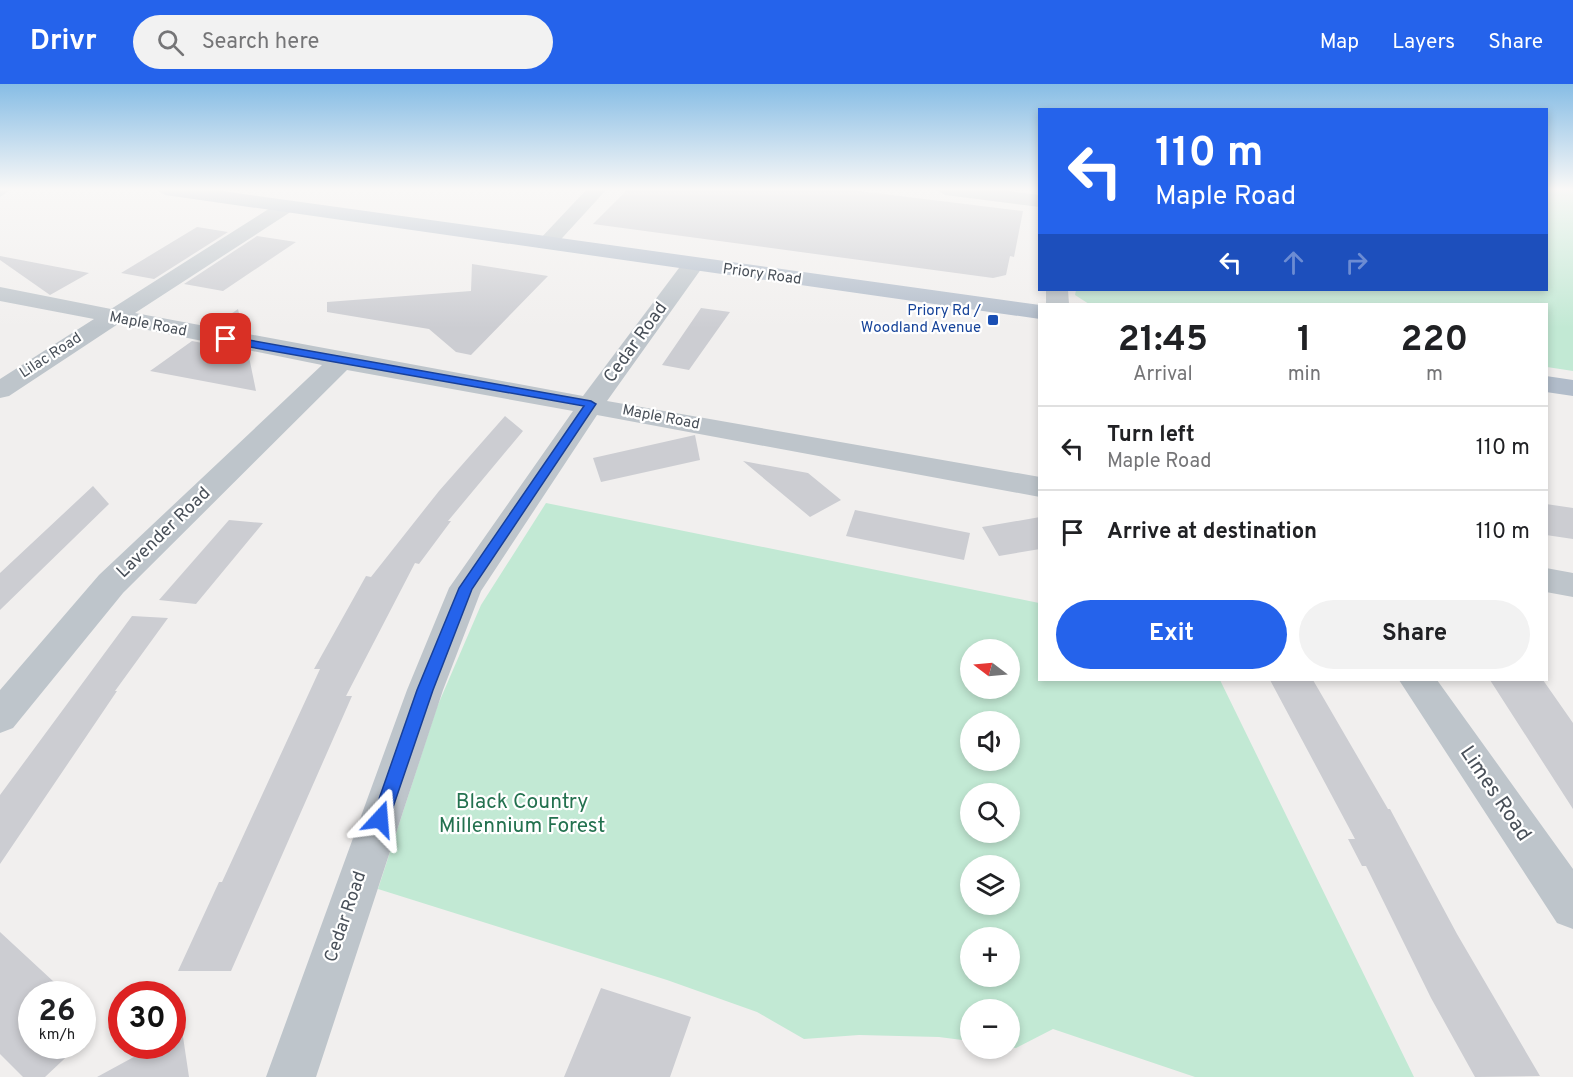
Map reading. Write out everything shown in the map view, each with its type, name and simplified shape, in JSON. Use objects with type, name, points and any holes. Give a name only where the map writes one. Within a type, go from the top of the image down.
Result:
[{"type":"main road","name":"Priory Road","points":[[485,235],[1038,312]]},
{"type":"main road","points":[[1548,384],[1573,388]]},
{"type":"street","name":"Lilac Road","points":[[0,390],[241,235]]},
{"type":"street","points":[[546,244],[554,235]]},
{"type":"street","name":"Cedar Road","points":[[291,1077],[425,690],[466,588],[591,404],[693,265]]},
{"type":"street","name":"Maple Road","points":[[0,294],[111,318],[341,361],[591,404],[1038,487]]},
{"type":"street","name":"Lavender Road","points":[[0,717],[111,584],[341,361]]},
{"type":"street","points":[[1548,580],[1573,585]]},
{"type":"street","name":"Limes Road","points":[[1418,681],[1569,897]]},
{"type":"green space","points":[[1548,235],[1573,235],[1573,371],[1548,367],[1548,303],[1087,303],[1075,295],[1076,291],[1548,291]]},
{"type":"green space","name":"Black Country Millennium Forest","points":[[546,503],[1038,603],[1038,681],[1220,681],[1414,1077],[1195,1077],[1053,1029],[1020,1046],[1020,999],[960,999],[960,1040],[859,1035],[804,1039],[757,1012],[667,980],[378,889],[437,707],[481,605]]},
{"type":"building","points":[[183,235],[223,235],[154,279],[121,273]]},
{"type":"building","points":[[677,235],[1018,235],[1014,257],[1010,256],[1006,275],[993,278]]},
{"type":"building","points":[[257,236],[296,242],[223,291],[184,284]]},
{"type":"building","points":[[0,256],[89,273],[50,295],[0,260]]},
{"type":"building","points":[[472,264],[548,276],[471,355],[456,352],[429,329],[327,312],[327,302],[471,291]]},
{"type":"building","points":[[701,308],[730,312],[689,370],[662,365]]},
{"type":"building","points":[[238,309],[243,331],[215,325]]},
{"type":"building","points":[[192,341],[248,352],[256,391],[150,371]]},
{"type":"building","points":[[505,416],[523,431],[448,521],[451,521],[419,564],[415,563],[346,696],[352,696],[231,971],[178,971],[219,882],[222,882],[320,669],[314,669],[366,576],[371,577],[439,491]]},
{"type":"building","points":[[695,435],[700,460],[601,482],[593,458]]},
{"type":"building","points":[[743,461],[808,473],[841,500],[810,517]]},
{"type":"building","points":[[93,486],[109,504],[0,610],[0,573]]},
{"type":"building","points":[[1548,504],[1573,508],[1573,539],[1548,535]]},
{"type":"building","points":[[855,510],[970,533],[964,560],[846,536]]},
{"type":"building","points":[[1038,517],[1038,549],[999,556],[982,527]]},
{"type":"building","points":[[229,520],[263,523],[196,604],[159,600]]},
{"type":"building","points":[[132,616],[168,618],[115,691],[117,691],[0,864],[0,795]]},
{"type":"building","points":[[1271,681],[1314,681],[1390,809],[1457,934],[1540,1076],[1475,1077],[1431,998],[1366,866],[1362,866],[1348,839],[1355,839]]},
{"type":"building","points":[[1491,681],[1544,681],[1573,723],[1573,809]]},
{"type":"building","points":[[0,932],[53,981],[18,981],[18,1059],[64,1059],[45,1077],[23,1077],[0,1054]]},
{"type":"building","points":[[601,988],[691,1017],[670,1077],[564,1077]]},
{"type":"building","points":[[186,1057],[189,1077],[97,1077],[130,1059],[186,1059]]},
{"type":"place","name":"Priory Rd / Woodland Avenue","points":[[993,320]]},
{"type":"route","points":[[226,339],[591,404],[466,588],[425,690],[380,819]]}]
